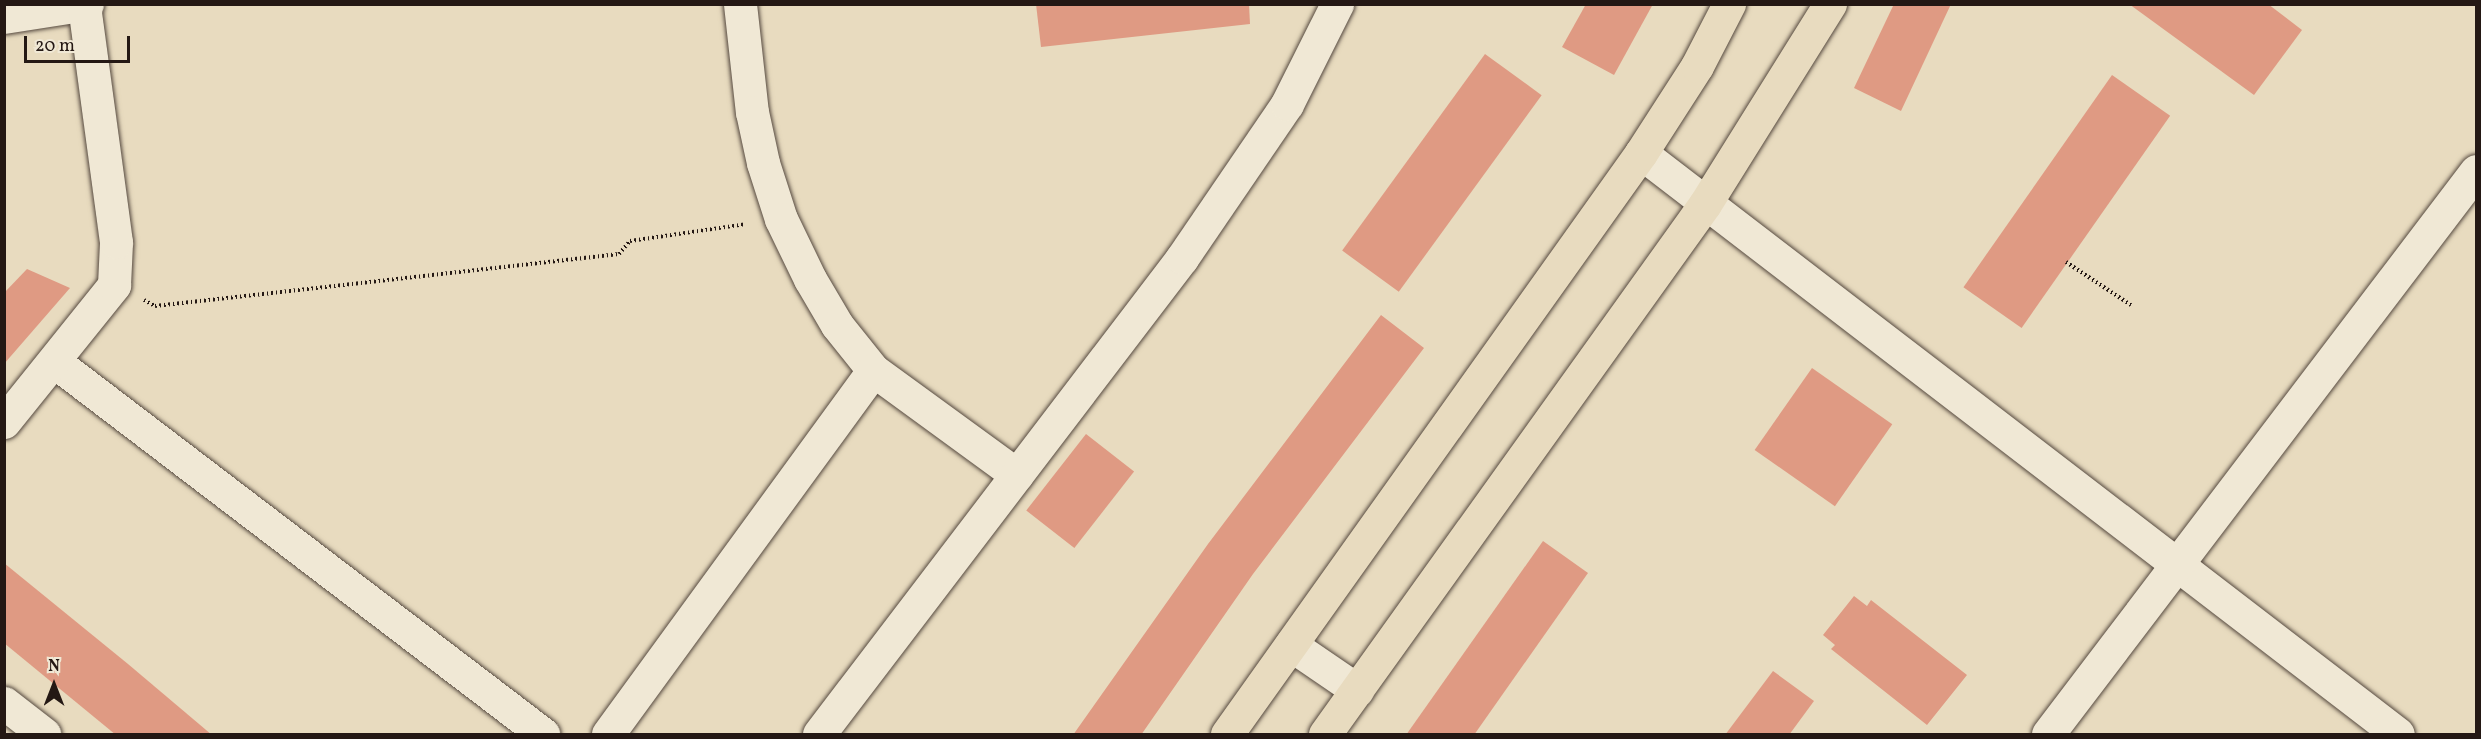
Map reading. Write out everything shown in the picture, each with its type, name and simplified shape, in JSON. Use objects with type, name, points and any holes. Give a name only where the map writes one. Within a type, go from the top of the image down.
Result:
[{"type":"main road","points":[[1227,735],[1641,153],[1697,66],[1729,4]]},
{"type":"main road","points":[[1325,735],[1705,204],[1830,4]]},
{"type":"street","points":[[740,4],[752,112],[782,219],[837,325],[873,370],[1017,475]]},
{"type":"street","points":[[819,735],[1182,258],[1287,104],[1337,4]]},
{"type":"street","points":[[4,17],[85,5],[116,242],[114,285],[55,362],[4,422]]},
{"type":"street","points":[[1641,153],[2398,735]]},
{"type":"street","points":[[2048,735],[2476,171]]},
{"type":"street","points":[[55,362],[543,735]]},
{"type":"street","points":[[608,735],[873,370]]},
{"type":"street","points":[[1291,645],[1357,690]]},
{"type":"street","points":[[4,703],[44,735]]},
{"type":"path","points":[[114,285],[155,306],[619,254],[630,241],[782,219]]},
{"type":"path","points":[[2066,261],[2131,305]]},
{"type":"building","points":[[1036,4],[1249,4],[1250,24],[1041,47]]},
{"type":"building","points":[[1586,4],[1653,4],[1614,75],[1562,47]]},
{"type":"building","points":[[1894,4],[1951,4],[1901,111],[1854,88]]},
{"type":"building","points":[[2129,4],[2268,4],[2302,30],[2254,95]]},
{"type":"building","points":[[1485,54],[1542,95],[1399,292],[1342,251]]},
{"type":"building","points":[[2112,75],[2170,116],[2022,328],[1963,287]]},
{"type":"building","points":[[27,269],[70,288],[4,364],[4,293]]},
{"type":"building","points":[[1381,315],[1424,348],[1253,574],[1141,735],[1073,735],[1208,544]]},
{"type":"building","points":[[1812,368],[1892,424],[1835,506],[1755,450]]},
{"type":"building","points":[[1086,434],[1134,472],[1074,548],[1026,510]]},
{"type":"building","points":[[1543,541],[1588,573],[1474,735],[1406,735]]},
{"type":"building","points":[[4,563],[212,735],[116,735],[4,643]]},
{"type":"building","points":[[1854,596],[1867,606],[1871,600],[1967,675],[1927,725],[1831,649],[1835,645],[1823,635]]},
{"type":"building","points":[[1773,671],[1814,701],[1789,735],[1725,735]]}]
